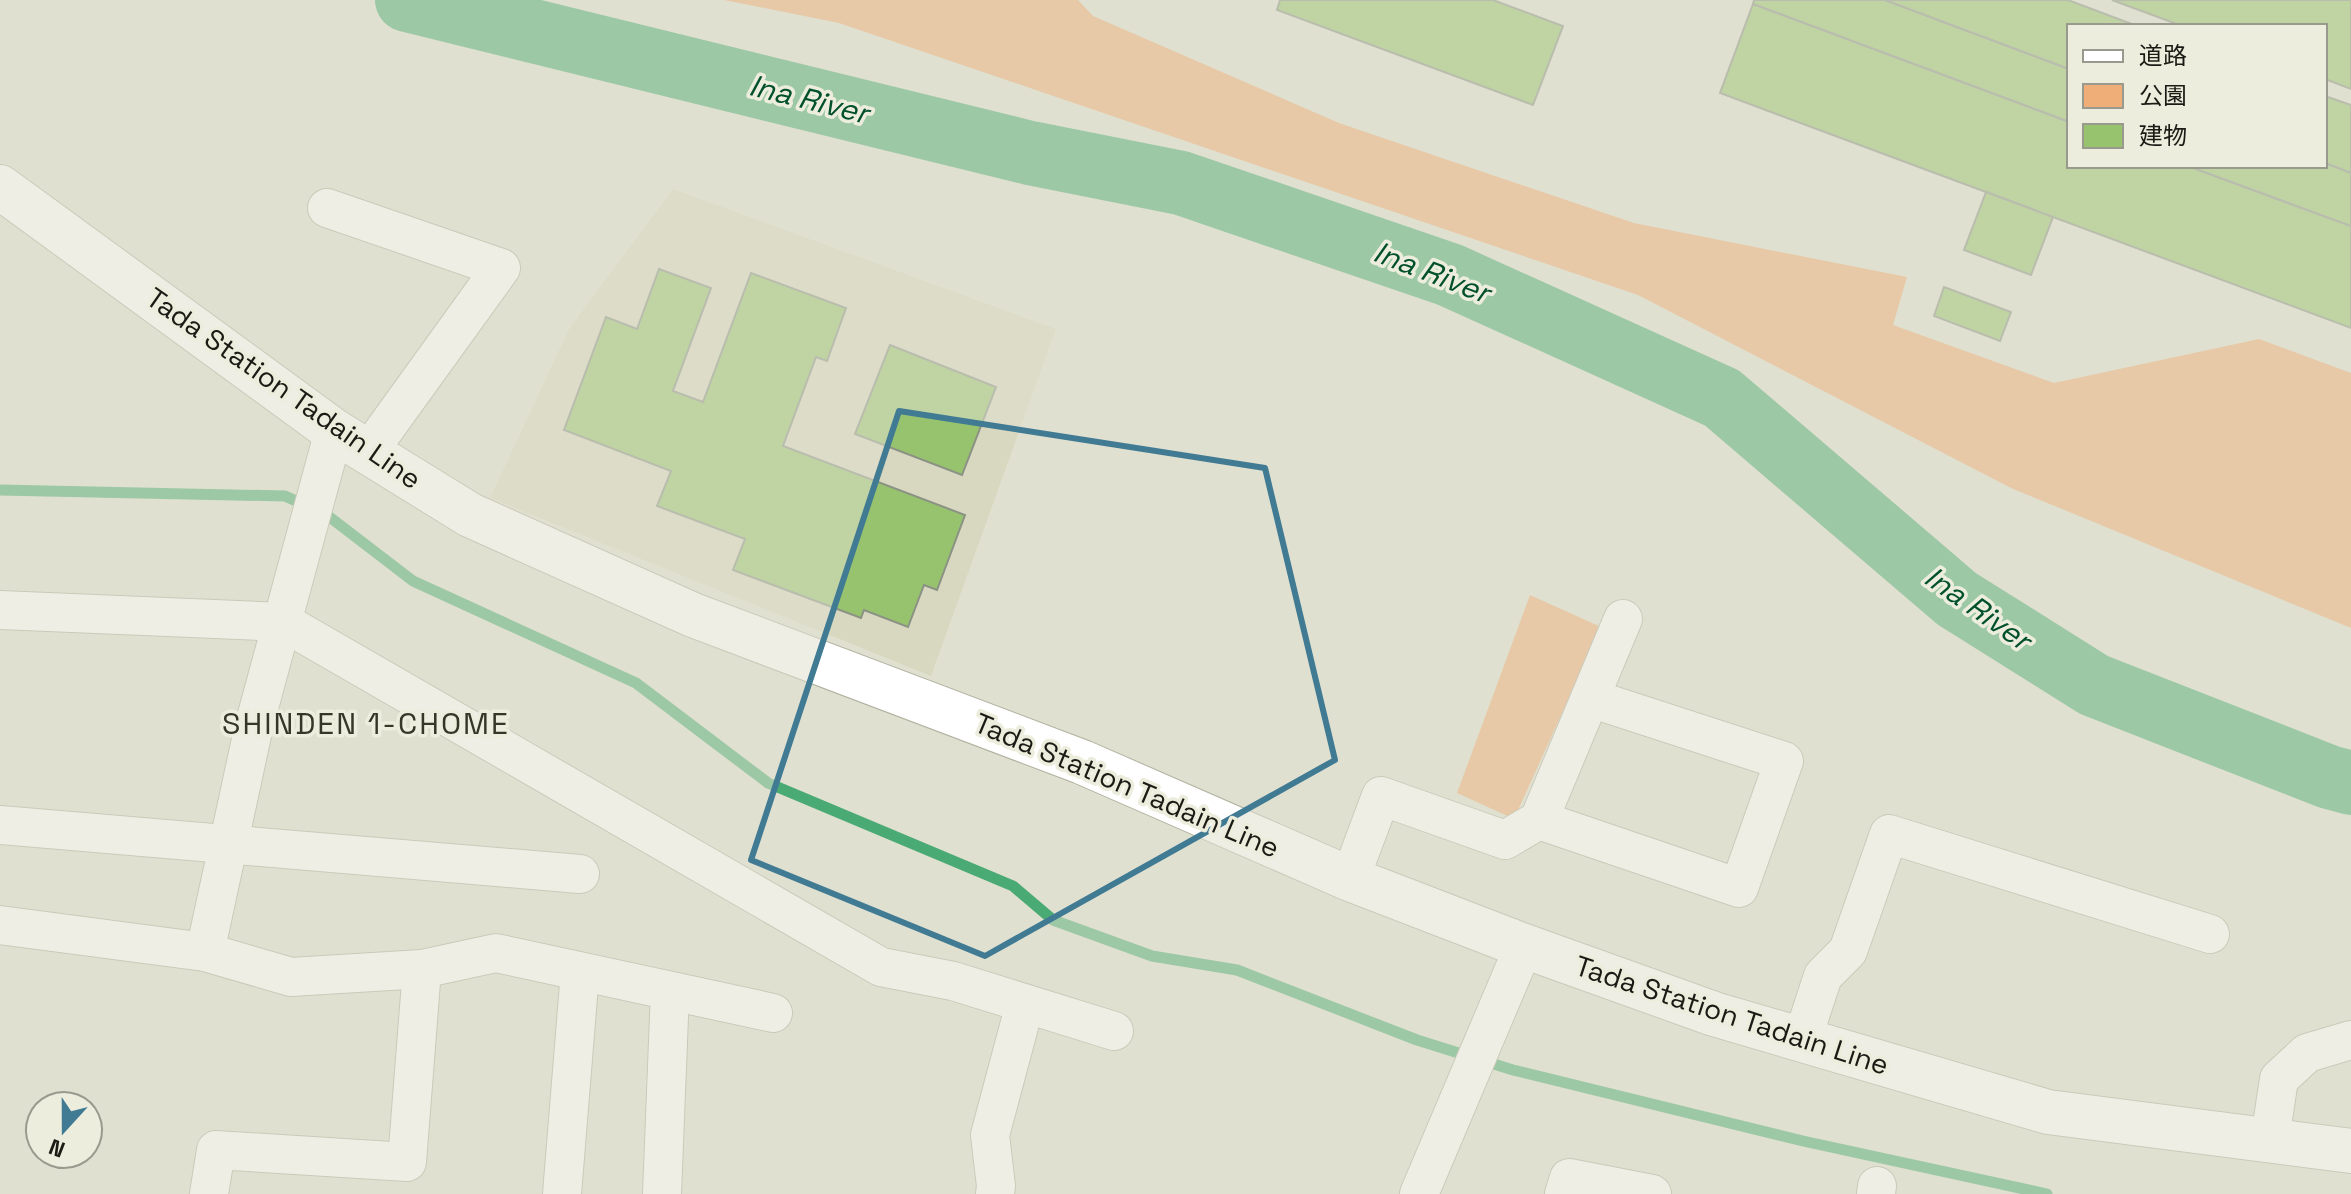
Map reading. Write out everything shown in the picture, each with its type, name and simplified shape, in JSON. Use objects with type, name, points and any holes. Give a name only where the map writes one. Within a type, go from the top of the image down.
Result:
[{"type":"main road","name":"Tada Station Tadain Line","points":[[0,187],[351,441],[470,515],[693,615],[1082,762],[1350,879],[1714,1014],[2048,1112],[2351,1151]]},
{"type":"street","points":[[205,952],[254,726],[282,623],[351,441],[501,268],[327,208]]},
{"type":"street","points":[[0,610],[282,623],[881,967],[953,981],[1114,1031]]},
{"type":"street","points":[[1350,879],[1381,796],[1505,840],[1539,820],[1623,619]]},
{"type":"street","points":[[1539,820],[1739,888],[1784,761],[1590,698]]},
{"type":"street","points":[[0,825],[580,874]]},
{"type":"street","points":[[1802,1040],[1823,976],[1848,951],[1889,834],[2210,934]]},
{"type":"street","points":[[0,925],[205,952],[291,977],[422,969],[496,953],[773,1013]]},
{"type":"street","points":[[1419,1194],[1524,946]]},
{"type":"street","points":[[209,1194],[216,1150],[375,1177],[407,1162],[422,969]]},
{"type":"street","points":[[562,1194],[580,972]]},
{"type":"street","points":[[662,1194],[670,991]]},
{"type":"street","points":[[995,1194],[990,1135],[1025,1004]]},
{"type":"street","points":[[2270,1139],[2279,1079],[2307,1053],[2351,1040]]},
{"type":"street","points":[[1564,1194],[1569,1178],[1652,1194]]},
{"type":"highlighted area","points":[[899,411],[1265,468],[1335,760],[985,956],[751,860]]},
{"type":"shaded area","points":[[673,189],[1056,329],[931,676],[490,498],[569,329]]},
{"type":"green space","points":[[724,0],[1078,0],[1093,16],[1339,123],[1634,223],[1907,277],[1893,325],[2054,383],[2259,339],[2351,373],[2351,628],[2011,488],[1638,295],[839,23]]},
{"type":"green space","points":[[1530,595],[1601,627],[1514,819],[1457,793]]},
{"type":"building","points":[[1280,0],[1493,0],[1563,26],[1533,105],[1277,10]]},
{"type":"building","points":[[1754,0],[1885,0],[2067,68],[2067,121],[1753,4]]},
{"type":"building","points":[[1885,0],[2068,0],[2132,24],[2067,24],[2067,68]]},
{"type":"building","points":[[2112,0],[2351,0],[2351,89],[2327,80],[2327,24],[2177,24]]},
{"type":"building","points":[[1753,4],[2067,121],[2067,168],[2193,168],[2351,226],[2351,328],[1720,93]]},
{"type":"building","points":[[2327,97],[2351,105],[2351,173],[2327,164]]},
{"type":"building","points":[[2327,164],[2351,173],[2351,226],[2193,168],[2327,168]]},
{"type":"building","points":[[1986,192],[2053,217],[2031,275],[1964,250]]},
{"type":"building","points":[[659,269],[711,288],[673,391],[703,402],[751,273],[846,308],[827,361],[816,357],[783,446],[965,515],[937,590],[924,585],[908,627],[864,610],[861,618],[733,570],[745,539],[657,506],[671,471],[564,430],[606,317],[637,329]]},
{"type":"building","points":[[1944,287],[2011,312],[2000,341],[1934,316]]},
{"type":"building","points":[[890,345],[996,387],[962,475],[855,434]]},
{"type":"waterway","name":"Ina River","points":[[407,0],[1030,153],[1181,183],[1450,275],[1722,398],[1957,599],[2094,685],[2351,783]]},
{"type":"waterway","points":[[0,490],[285,496],[327,515],[413,581],[636,683],[768,783],[1013,886],[1053,920],[1152,956],[1237,970],[1417,1040],[1513,1070],[1803,1141],[2047,1194]]},
{"type":"district","name":"SHINDEN 1-CHOME","points":[[366,723]]}]
